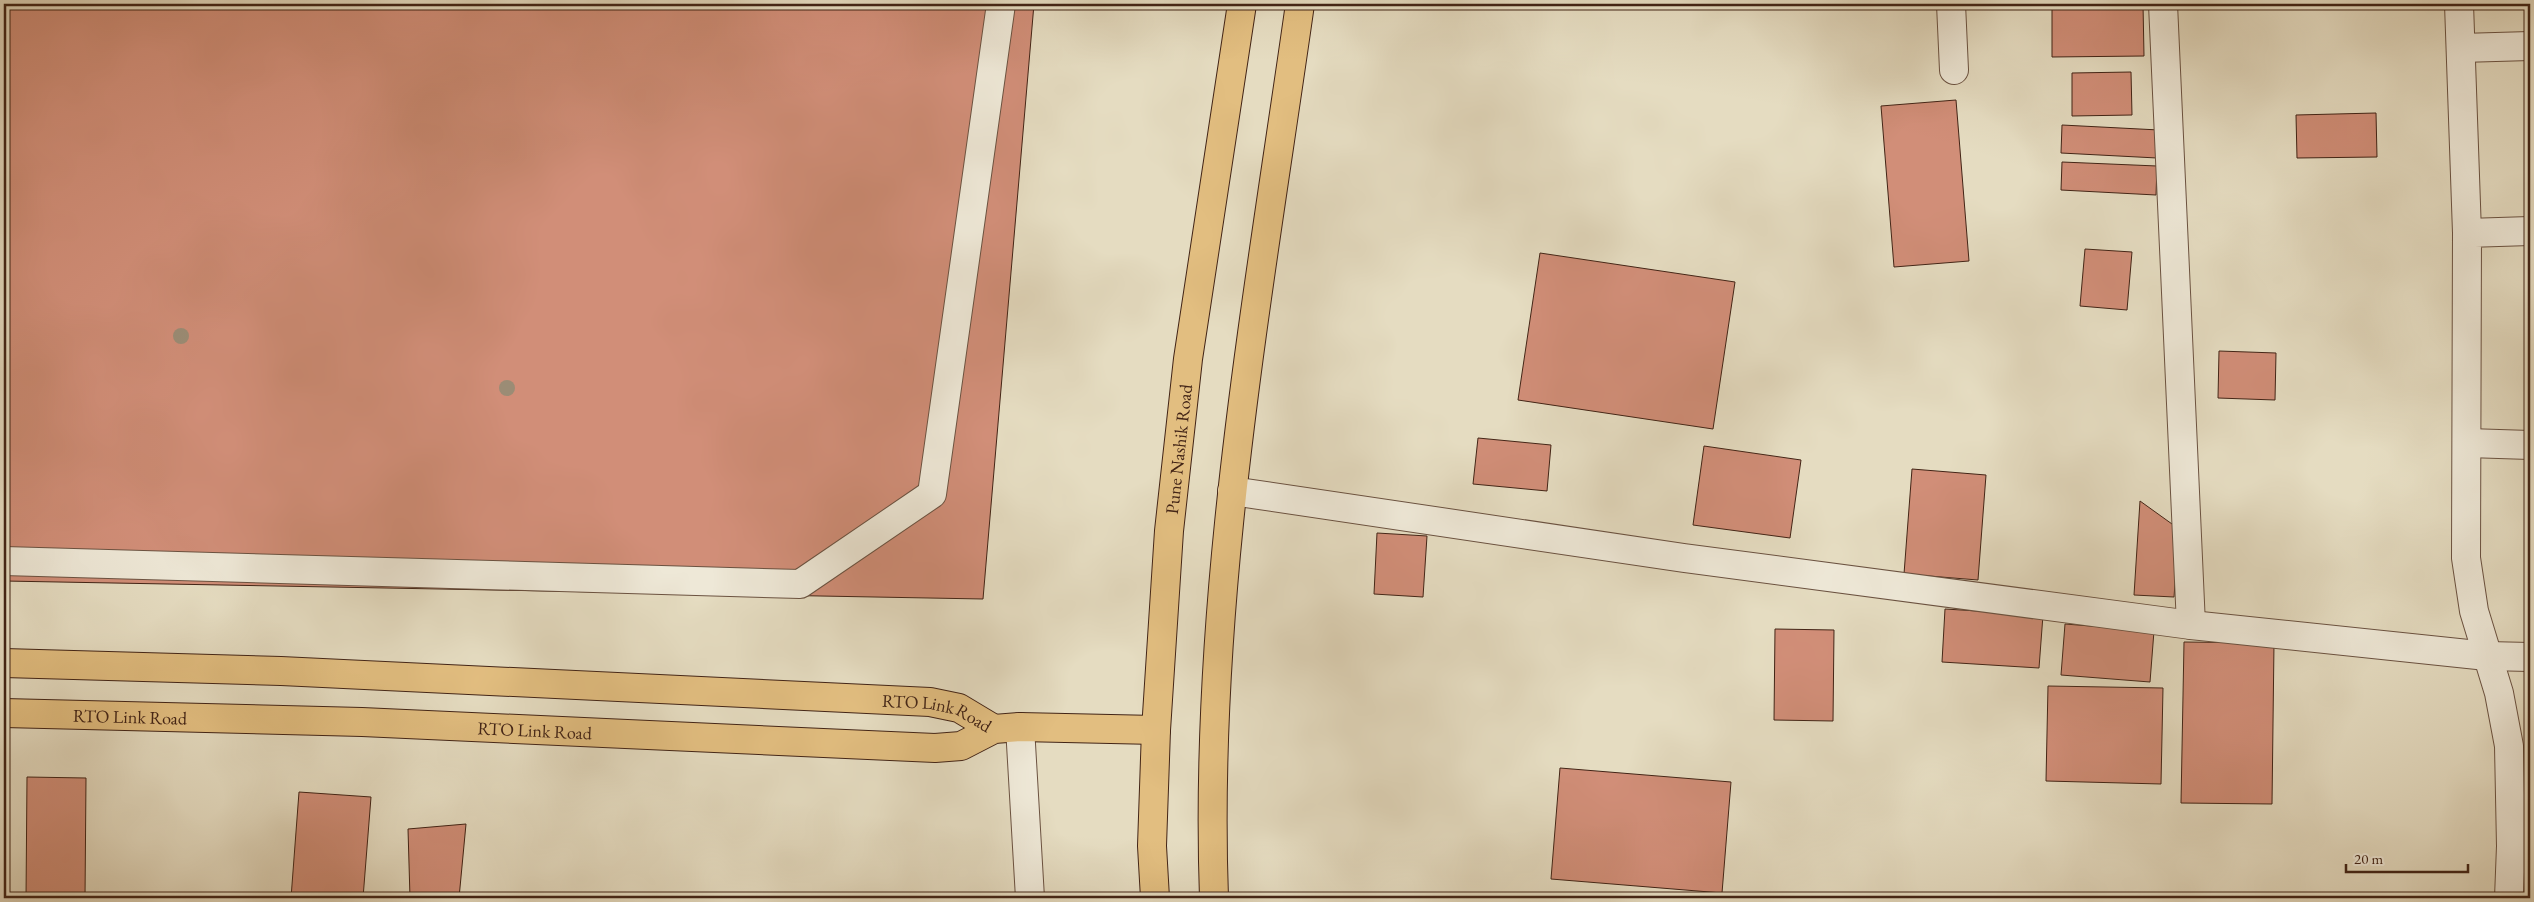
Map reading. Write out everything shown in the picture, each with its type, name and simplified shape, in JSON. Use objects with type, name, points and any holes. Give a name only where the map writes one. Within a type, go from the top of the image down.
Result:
[{"type":"main road","name":"Pune Nashik Road","points":[[1155,898],[1152,846],[1156,730],[1169,531],[1188,359],[1242,4]]},
{"type":"main road","points":[[1214,898],[1212,848],[1219,616],[1232,491],[1300,4]]},
{"type":"main road","name":"RTO Link Road","points":[[4,662],[290,672],[930,702],[959,708],[994,729]]},
{"type":"main road","name":"RTO Link Road","points":[[4,714],[362,722],[936,748],[961,746],[994,729]]},
{"type":"main road","points":[[994,729],[1020,727],[1156,730]]},
{"type":"street","points":[[4,561],[800,584],[932,494],[1000,4]]},
{"type":"street","points":[[1951,4],[1954,70]]},
{"type":"street","points":[[2163,4],[2191,625]]},
{"type":"street","points":[[2459,4],[2467,233],[2468,443],[2466,558],[2474,611],[2486,656],[2499,693],[2509,746],[2521,847],[2509,898]]},
{"type":"street","points":[[2461,48],[2530,46]]},
{"type":"street","points":[[2467,233],[2530,231]]},
{"type":"street","points":[[2468,443],[2530,445]]},
{"type":"street","points":[[1232,491],[1694,559],[2191,625],[2486,656],[2530,658]]},
{"type":"street","points":[[1020,727],[1030,898]]},
{"type":"building","points":[[4,4],[1034,4],[983,599],[4,581]]},
{"type":"building","points":[[2052,4],[2143,4],[2144,56],[2052,57]]},
{"type":"building","points":[[2131,72],[2132,115],[2072,116],[2072,73]]},
{"type":"building","points":[[1956,100],[1969,261],[1894,267],[1881,106]]},
{"type":"building","points":[[2376,113],[2377,157],[2297,158],[2296,115]]},
{"type":"building","points":[[2062,125],[2159,130],[2157,158],[2061,153]]},
{"type":"building","points":[[2062,162],[2157,166],[2156,195],[2061,190]]},
{"type":"building","points":[[2085,249],[2132,252],[2127,310],[2080,306]]},
{"type":"building","points":[[1540,253],[1735,282],[1713,429],[1518,400]]},
{"type":"building","points":[[2219,351],[2276,353],[2275,400],[2218,398]]},
{"type":"building","points":[[1478,438],[1551,445],[1547,491],[1473,484]]},
{"type":"building","points":[[1704,446],[1801,460],[1790,538],[1693,525]]},
{"type":"building","points":[[1912,469],[1986,475],[1978,580],[1904,574]]},
{"type":"building","points":[[2140,501],[2179,529],[2174,597],[2134,595]]},
{"type":"building","points":[[1377,533],[1427,536],[1423,597],[1374,594]]},
{"type":"building","points":[[1945,609],[2043,615],[2039,668],[1942,662]]},
{"type":"building","points":[[2065,624],[2154,631],[2150,682],[2061,675]]},
{"type":"building","points":[[1775,629],[1834,630],[1833,721],[1774,720]]},
{"type":"building","points":[[2184,642],[2274,643],[2272,804],[2181,803]]},
{"type":"building","points":[[2048,686],[2163,688],[2161,784],[2046,781]]},
{"type":"building","points":[[1560,768],[1731,782],[1722,893],[1551,879]]},
{"type":"building","points":[[27,777],[86,778],[85,898],[26,898]]},
{"type":"building","points":[[299,792],[371,797],[363,898],[291,898]]},
{"type":"building","points":[[466,824],[459,898],[410,898],[408,829]]}]
